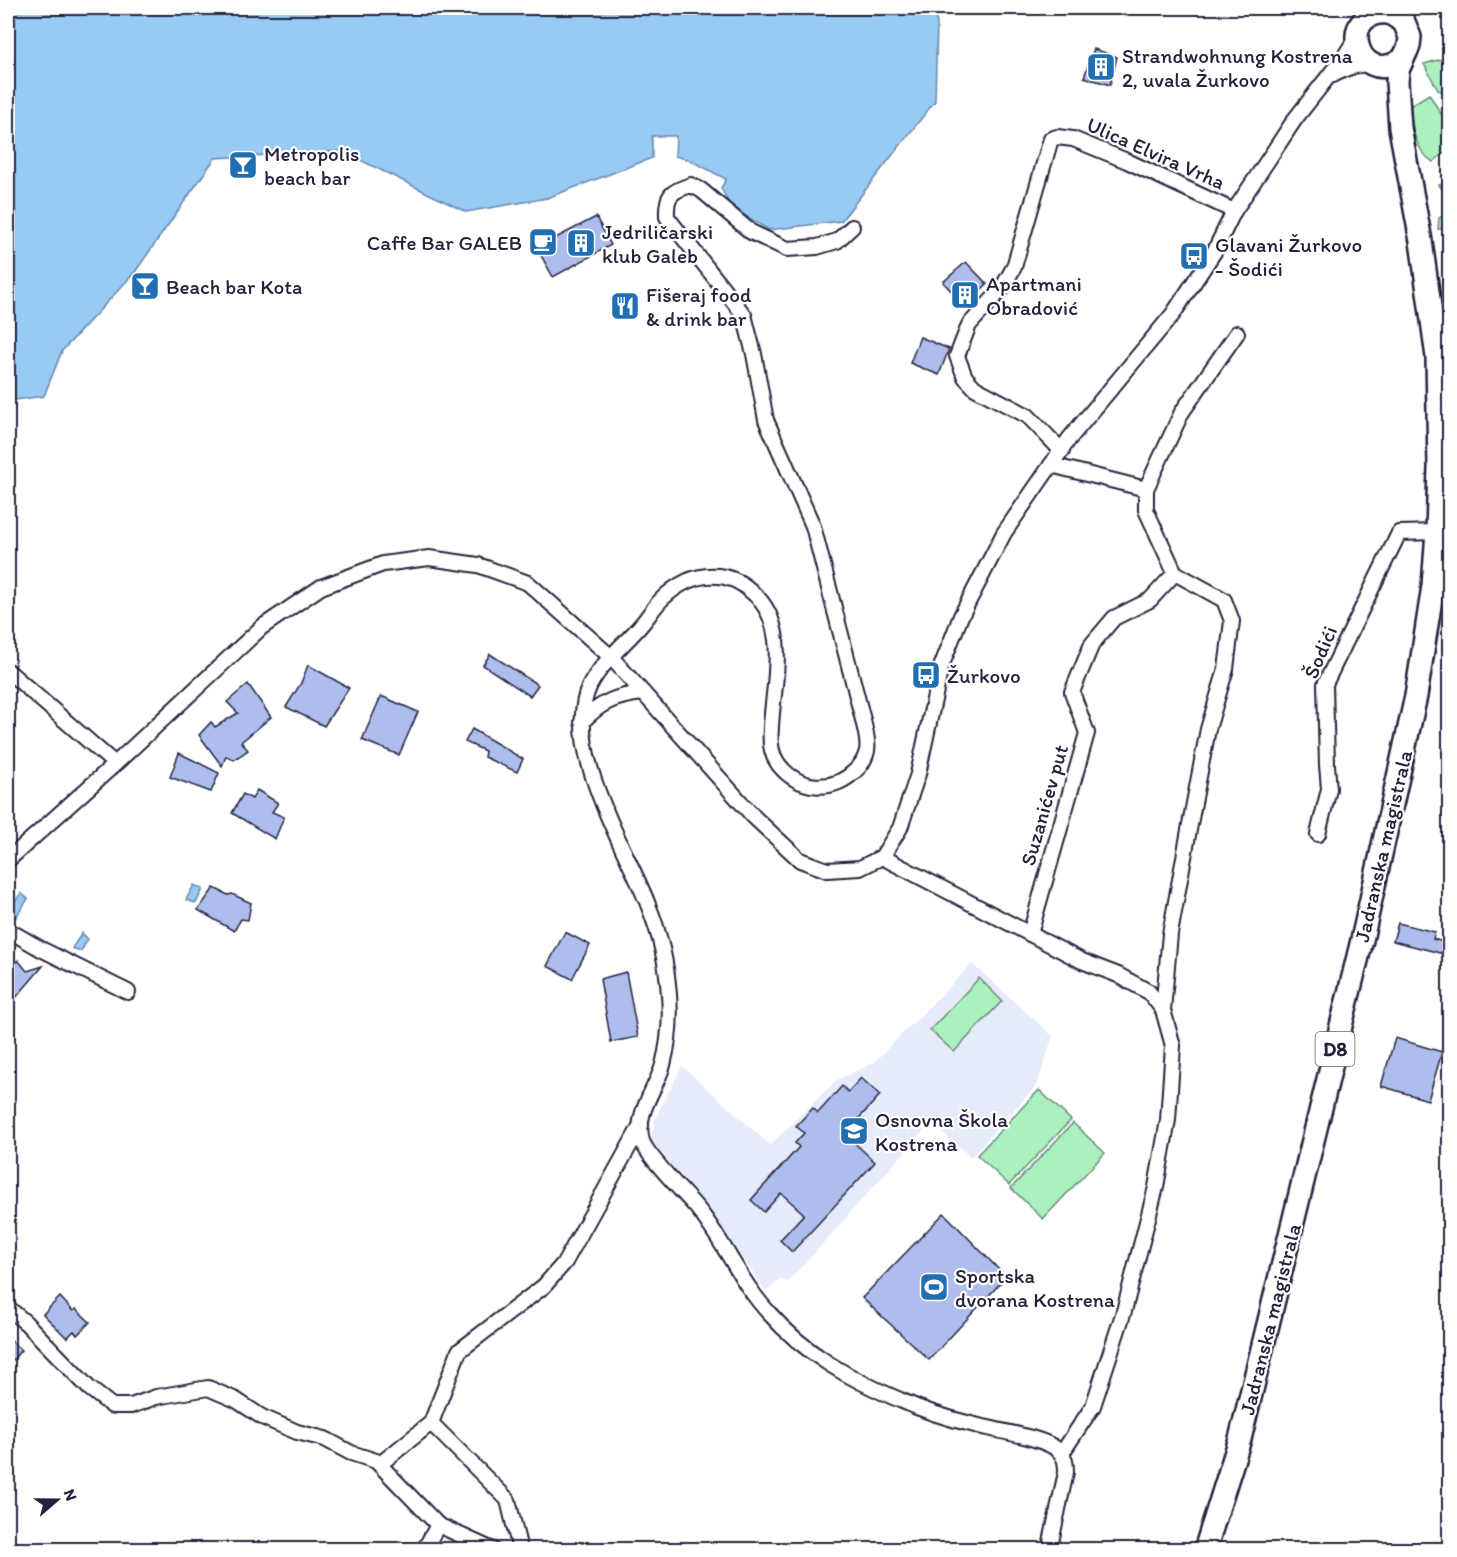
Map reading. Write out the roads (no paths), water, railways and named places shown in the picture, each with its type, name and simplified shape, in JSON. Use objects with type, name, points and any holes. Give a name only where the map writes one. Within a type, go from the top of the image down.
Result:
[{"type":"main road","name":"Jadranska magistrala","points":[[1205,1550],[1240,1439],[1365,927],[1416,696],[1433,586],[1437,532],[1444,499],[1437,357],[1421,241],[1400,128],[1397,82],[1401,60],[1406,53],[1410,37],[1404,22],[1393,11],[1374,14],[1359,23],[1360,53],[1373,64],[1382,80],[1400,128]]},
{"type":"main road","points":[[1373,64],[1388,66],[1401,60]]},
{"type":"street","points":[[8,860],[262,627],[321,587],[383,564],[429,558],[478,565],[528,583],[612,657],[754,817],[800,860],[827,870],[860,868],[882,857],[900,828],[918,774],[941,667],[961,615],[1004,533],[1051,465],[1173,314],[1214,252],[1234,211],[1295,119],[1326,80],[1359,23]]},
{"type":"street","points":[[1326,80],[1348,67],[1373,64]]},
{"type":"street","name":"Ulica Elvira Vrha","points":[[1062,451],[1028,416],[975,388],[965,377],[957,356],[969,325],[1001,290],[1014,267],[1051,139],[1057,137],[1073,139],[1234,211]]},
{"type":"street","points":[[852,227],[837,241],[817,247],[787,249],[751,232],[691,184],[671,194],[667,202],[667,216],[744,315],[766,420],[813,525],[863,720],[868,749],[861,765],[846,779],[834,785],[818,787],[805,785],[779,765],[770,746],[777,636],[770,613],[758,597],[737,580],[712,574],[687,580],[660,600],[591,684],[585,701],[582,722],[584,745],[590,769],[624,853],[648,903],[663,950],[669,992],[669,1036],[662,1070],[646,1102],[642,1142],[701,1213],[729,1258],[768,1312],[808,1351],[858,1382],[917,1408],[969,1424],[1041,1441],[1062,1453],[1066,1472],[1051,1542],[1052,1550]]},
{"type":"street","points":[[1162,1010],[1170,934],[1208,729],[1226,669],[1232,621],[1224,600],[1175,573],[1146,510],[1146,489],[1182,412],[1237,333]]},
{"type":"street","points":[[1051,465],[1146,489]]},
{"type":"street","name":"Šodići","points":[[1318,834],[1329,789],[1325,684],[1399,533],[1437,532]]},
{"type":"street","name":"Suzanićev put","points":[[1030,934],[1087,733],[1072,692],[1092,644],[1114,618],[1150,600],[1175,573]]},
{"type":"street","points":[[8,671],[114,764]]},
{"type":"street","points":[[582,722],[596,708],[609,701],[624,695],[643,693]]},
{"type":"street","points":[[882,857],[1082,961],[1118,975],[1149,992],[1162,1010],[1173,1046],[1168,1120],[1156,1187],[1124,1311],[1093,1406],[1062,1453]]},
{"type":"street","points":[[8,930],[128,992]]},
{"type":"street","points":[[380,1464],[431,1423],[459,1351],[544,1286],[565,1262],[642,1124]]},
{"type":"street","points":[[8,1308],[26,1323],[89,1388],[112,1406],[130,1406],[156,1397],[208,1388],[236,1400],[262,1417],[297,1432],[325,1439],[351,1453],[376,1461],[438,1525],[493,1550]]},
{"type":"street","points":[[431,1423],[508,1500],[520,1550]]},
{"type":"street","points":[[424,1550],[438,1525]]},
{"type":"water","points":[[8,8],[932,8],[937,23],[935,101],[841,221],[769,230],[731,207],[721,188],[726,179],[690,160],[675,156],[676,136],[652,136],[652,158],[547,198],[466,212],[342,151],[215,158],[135,272],[62,351],[44,396],[8,401]]},
{"type":"water","points":[[194,885],[203,889],[196,903],[186,900]]},
{"type":"water","points":[[21,893],[28,899],[16,917],[8,911]]},
{"type":"water","points":[[82,933],[88,939],[81,951],[72,948]]},
{"type":"place","name":"Strandwohnung Kostrena 2, uvala Žurkovo","points":[[1101,67]]},
{"type":"place","name":"Metropolis beach bar","points":[[243,165]]},
{"type":"place","name":"Caffe Bar GALEB","points":[[543,242]]},
{"type":"place","name":"Jedriličarski klub Galeb","points":[[581,243]]},
{"type":"place","name":"Glavani Žurkovo - Šodići","points":[[1194,256]]},
{"type":"place","name":"Beach bar Kota","points":[[145,286]]},
{"type":"place","name":"Apartmani Obradović","points":[[965,295]]},
{"type":"place","name":"Fišeraj food & drink bar","points":[[625,306]]},
{"type":"place","name":"Žurkovo","points":[[926,675]]},
{"type":"place","name":"Osnovna Škola Kostrena","points":[[854,1131]]},
{"type":"place","name":"Sportska dvorana Kostrena","points":[[934,1287]]}]
